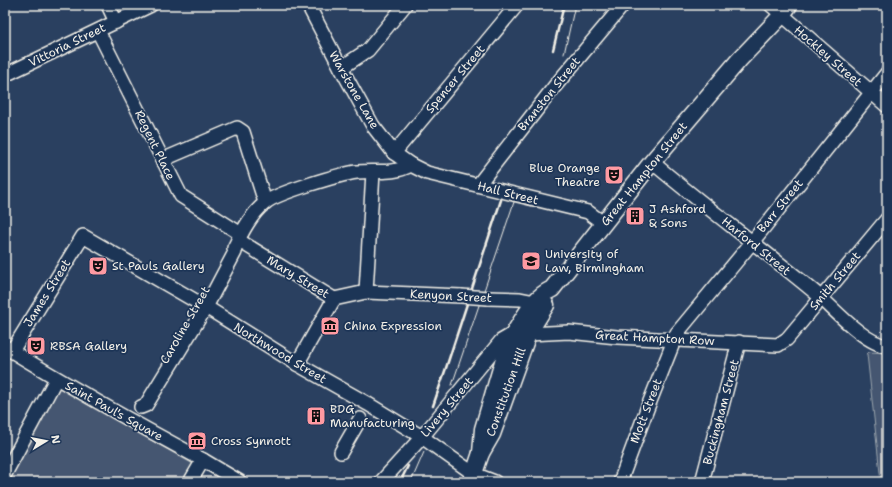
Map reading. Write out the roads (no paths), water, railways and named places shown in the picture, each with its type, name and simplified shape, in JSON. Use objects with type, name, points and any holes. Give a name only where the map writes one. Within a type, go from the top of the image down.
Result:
[{"type":"main road","name":"Great Hampton Street","points":[[520,334],[535,302],[540,296],[552,289],[652,162],[739,60],[778,7]]},
{"type":"main road","name":"Great Hampton Street","points":[[520,334],[551,297],[552,289]]},
{"type":"main road","name":"Constitution Hill","points":[[472,478],[481,453],[492,434],[519,358],[520,334]]},
{"type":"main road","name":"Constitution Hill","points":[[481,453],[483,429],[492,401],[520,334]]},
{"type":"street","points":[[108,5],[116,22]]},
{"type":"street","name":"Vittoria Street","points":[[5,75],[151,5]]},
{"type":"street","name":"Warstone Lane","points":[[308,5],[373,126],[394,153],[411,166]]},
{"type":"street","points":[[341,68],[368,50],[405,5]]},
{"type":"street","name":"Spencer Street","points":[[394,153],[517,5]]},
{"type":"street","name":"Branston Street","points":[[478,185],[555,86],[623,5]]},
{"type":"street","name":"Hockley Street","points":[[778,7],[887,106]]},
{"type":"street","name":"Regent Place","points":[[98,31],[181,196],[237,241]]},
{"type":"street","name":"Barr Street","points":[[674,340],[677,333],[887,73]]},
{"type":"street","points":[[162,160],[237,128],[243,132],[266,202]]},
{"type":"street","name":"Harford Street","points":[[652,162],[820,298],[858,331],[880,346],[887,346]]},
{"type":"street","points":[[366,292],[372,172],[397,171],[411,166]]},
{"type":"street","name":"Hall Street","points":[[411,166],[427,173],[588,212],[603,223]]},
{"type":"street","name":"Caroline Street","points":[[132,422],[141,407],[146,406],[202,305],[235,252],[237,241],[252,216],[266,202],[289,192],[356,172],[372,172]]},
{"type":"street","name":"Smith Street","points":[[782,343],[787,339],[887,219]]},
{"type":"street","name":"Northwood Street","points":[[83,236],[202,305],[296,364],[365,410],[422,437],[472,478],[495,482]]},
{"type":"street","name":"James Street","points":[[8,349],[83,236]]},
{"type":"street","name":"Mary Street","points":[[237,241],[334,299],[296,364]]},
{"type":"street","name":"Kenyon Street","points":[[334,299],[366,292],[520,299],[535,302]]},
{"type":"street","name":"Great Hampton Row","points":[[520,334],[569,332],[617,337],[674,340],[778,345],[782,343]]},
{"type":"street","name":"Livery Street","points":[[381,482],[422,437],[502,342],[520,334]]},
{"type":"street","points":[[519,358],[532,344],[542,340],[590,340],[617,337]]},
{"type":"street","name":"Mott Street","points":[[620,482],[674,340]]},
{"type":"street","name":"Buckingham Street","points":[[702,482],[739,342]]},
{"type":"street","points":[[8,349],[56,378]]},
{"type":"street","name":"Saint Paul's Square","points":[[5,474],[56,378],[240,482]]},
{"type":"street","points":[[341,452],[365,410]]},
{"type":"street","points":[[190,482],[203,460]]},
{"type":"tram line","points":[[564,54],[575,5]]},
{"type":"tram line","points":[[452,385],[514,202]]},
{"type":"tram line","points":[[411,482],[424,452]]},
{"type":"railway","points":[[553,50],[564,5]]},
{"type":"railway","points":[[433,406],[501,200]]},
{"type":"railway","points":[[400,482],[408,466]]},
{"type":"place","name":"Blue Orange Theatre","points":[[614,175]]},
{"type":"place","name":"J Ashford & Sons","points":[[635,216]]},
{"type":"place","name":"University of Law, Birmingham","points":[[531,261]]},
{"type":"place","name":"St Pauls Gallery","points":[[98,266]]},
{"type":"place","name":"China Expression","points":[[330,326]]},
{"type":"place","name":"RBSA Gallery","points":[[36,346]]},
{"type":"place","name":"BDG Manufacturing","points":[[316,416]]},
{"type":"place","name":"Cross Synnott","points":[[197,441]]}]
